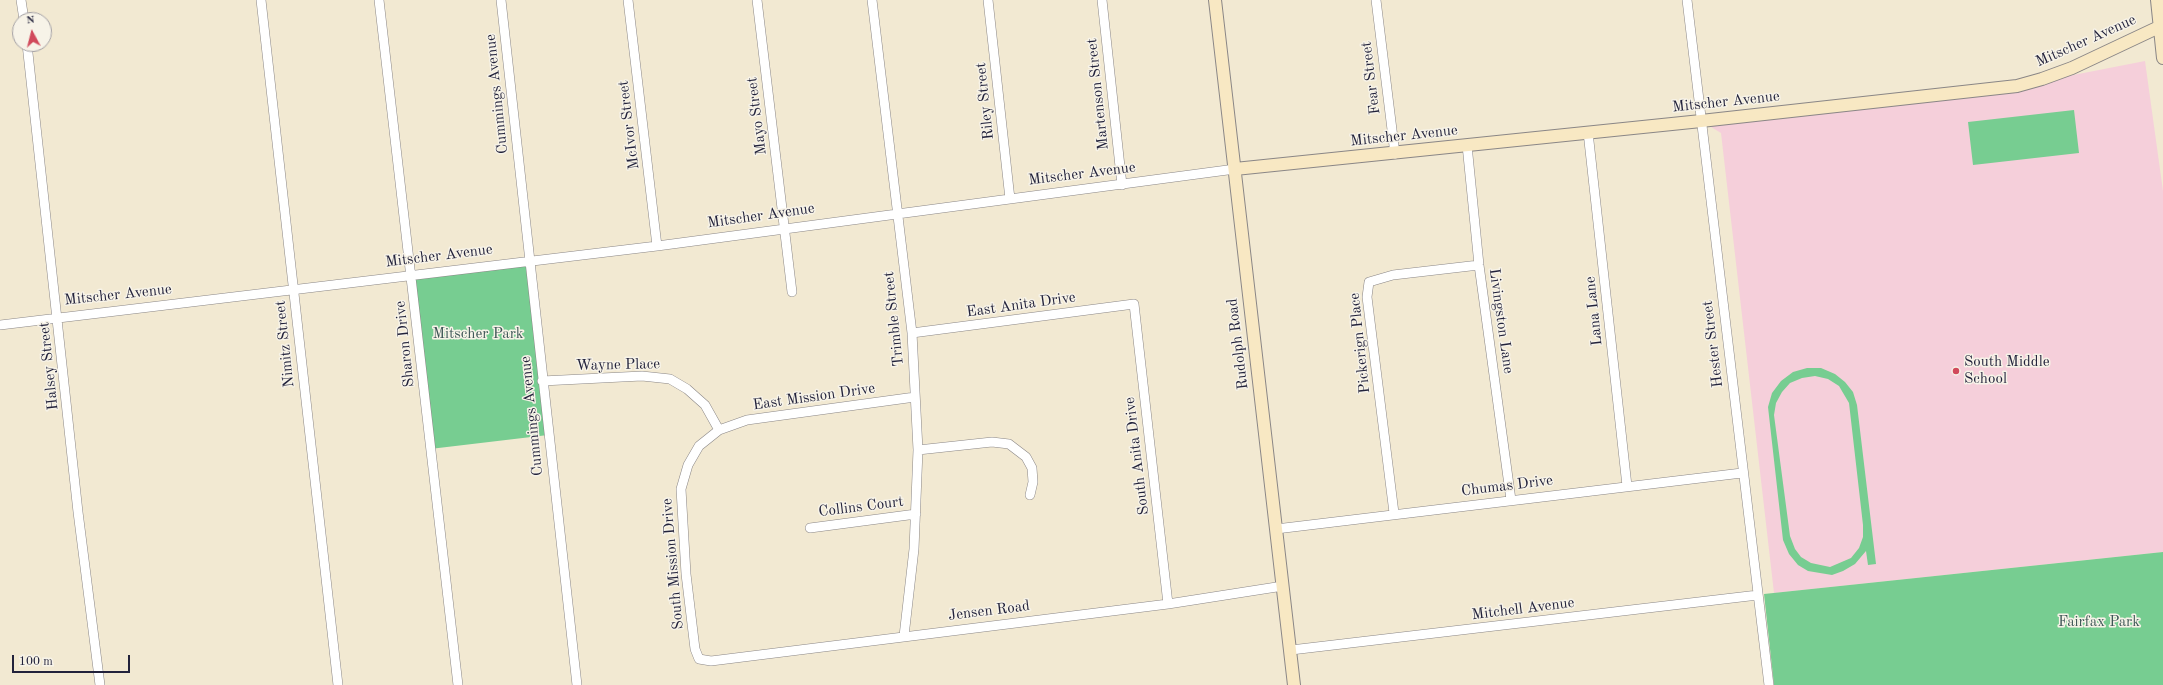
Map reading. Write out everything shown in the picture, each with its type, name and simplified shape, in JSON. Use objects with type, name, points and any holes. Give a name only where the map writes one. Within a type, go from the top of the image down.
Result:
[{"type":"street","points":[[22,0],[23,12]]},
{"type":"street","name":"Nimitz Street","points":[[261,0],[338,685]]},
{"type":"street","name":"Sharon Drive","points":[[379,0],[458,685]]},
{"type":"street","name":"Cummings Avenue","points":[[501,0],[542,381],[577,685]]},
{"type":"street","name":"McIvor Street","points":[[628,0],[657,246]]},
{"type":"street","name":"Mayo Street","points":[[757,0],[792,292]]},
{"type":"street","name":"Trimble Street","points":[[872,0],[896,213],[912,333],[918,450],[916,514],[910,593],[904,636]]},
{"type":"street","name":"Riley Street","points":[[988,0],[1010,199]]},
{"type":"street","name":"Martenson Street","points":[[1102,0],[1122,185]]},
{"type":"street","name":"Rudolph Road","points":[[1215,0],[1294,685]]},
{"type":"street","name":"Fear Street","points":[[1376,0],[1394,154]]},
{"type":"street","name":"Hester Street","points":[[1687,0],[1742,473],[1769,685]]},
{"type":"street","points":[[2156,0],[2161,26],[2163,58]]},
{"type":"street","name":"Mitscher Avenue","points":[[0,325],[293,291],[657,246],[1234,169],[1394,154],[2017,86],[2072,68],[2161,26]]},
{"type":"street","name":"Halsey Street","points":[[28,52],[78,512],[100,685]]},
{"type":"street","name":"Lana Lane","points":[[1588,132],[1627,486]]},
{"type":"street","name":"Livingston Lane","points":[[1467,146],[1479,265],[1511,500]]},
{"type":"street","name":"Pickerign Place","points":[[1394,513],[1367,297],[1369,282],[1393,275],[1479,265]]},
{"type":"street","name":"East Anita Drive","points":[[912,333],[1134,304]]},
{"type":"street","name":"South Anita Drive","points":[[1134,304],[1168,604]]},
{"type":"street","name":"Wayne Place","points":[[542,381],[642,376],[670,379],[687,389],[705,405],[719,430]]},
{"type":"street","name":"East Mission Drive","points":[[719,430],[747,420],[915,398]]},
{"type":"street","name":"South Mission Drive","points":[[699,659],[695,650],[686,574],[681,489],[688,465],[699,446],[719,430]]},
{"type":"street","points":[[918,450],[992,442],[1009,444],[1026,456],[1032,468],[1033,482],[1030,495]]},
{"type":"street","name":"Chumas Drive","points":[[1276,529],[1394,513],[1742,473]]},
{"type":"street","name":"Collins Court","points":[[810,528],[916,514]]},
{"type":"street","name":"Jensen Road","points":[[699,659],[711,661],[1168,604],[1283,586]]},
{"type":"street","name":"Mitchell Avenue","points":[[1291,650],[1758,595]]},
{"type":"shaded area","name":"South Middle School","points":[[2145,61],[2163,191],[2163,552],[1774,593],[1721,133],[1701,121],[2017,86]]},
{"type":"green space","points":[[2074,110],[2079,153],[1973,165],[1968,122]]},
{"type":"green space","name":"Mitscher Park","points":[[530,261],[548,435],[430,449],[412,276]]},
{"type":"green space","points":[[1807,368],[1821,368],[1835,374],[1845,382],[1853,392],[1857,405],[1876,564],[1868,565],[1866,551],[1855,564],[1832,575],[1808,571],[1798,565],[1789,554],[1783,540],[1768,407],[1772,393],[1781,381],[1793,372]],"holes":[[[1815,376],[1828,379],[1839,386],[1849,403],[1863,525],[1863,537],[1859,548],[1851,558],[1830,567],[1811,563],[1801,557],[1795,549],[1790,536],[1774,415],[1776,403],[1782,392],[1790,383],[1802,378]]]},
{"type":"green space","name":"Fairfax Park","points":[[2163,552],[2163,685],[1774,685],[1764,594]]},
{"type":"place","name":"South Middle School","points":[[1956,371]]}]
